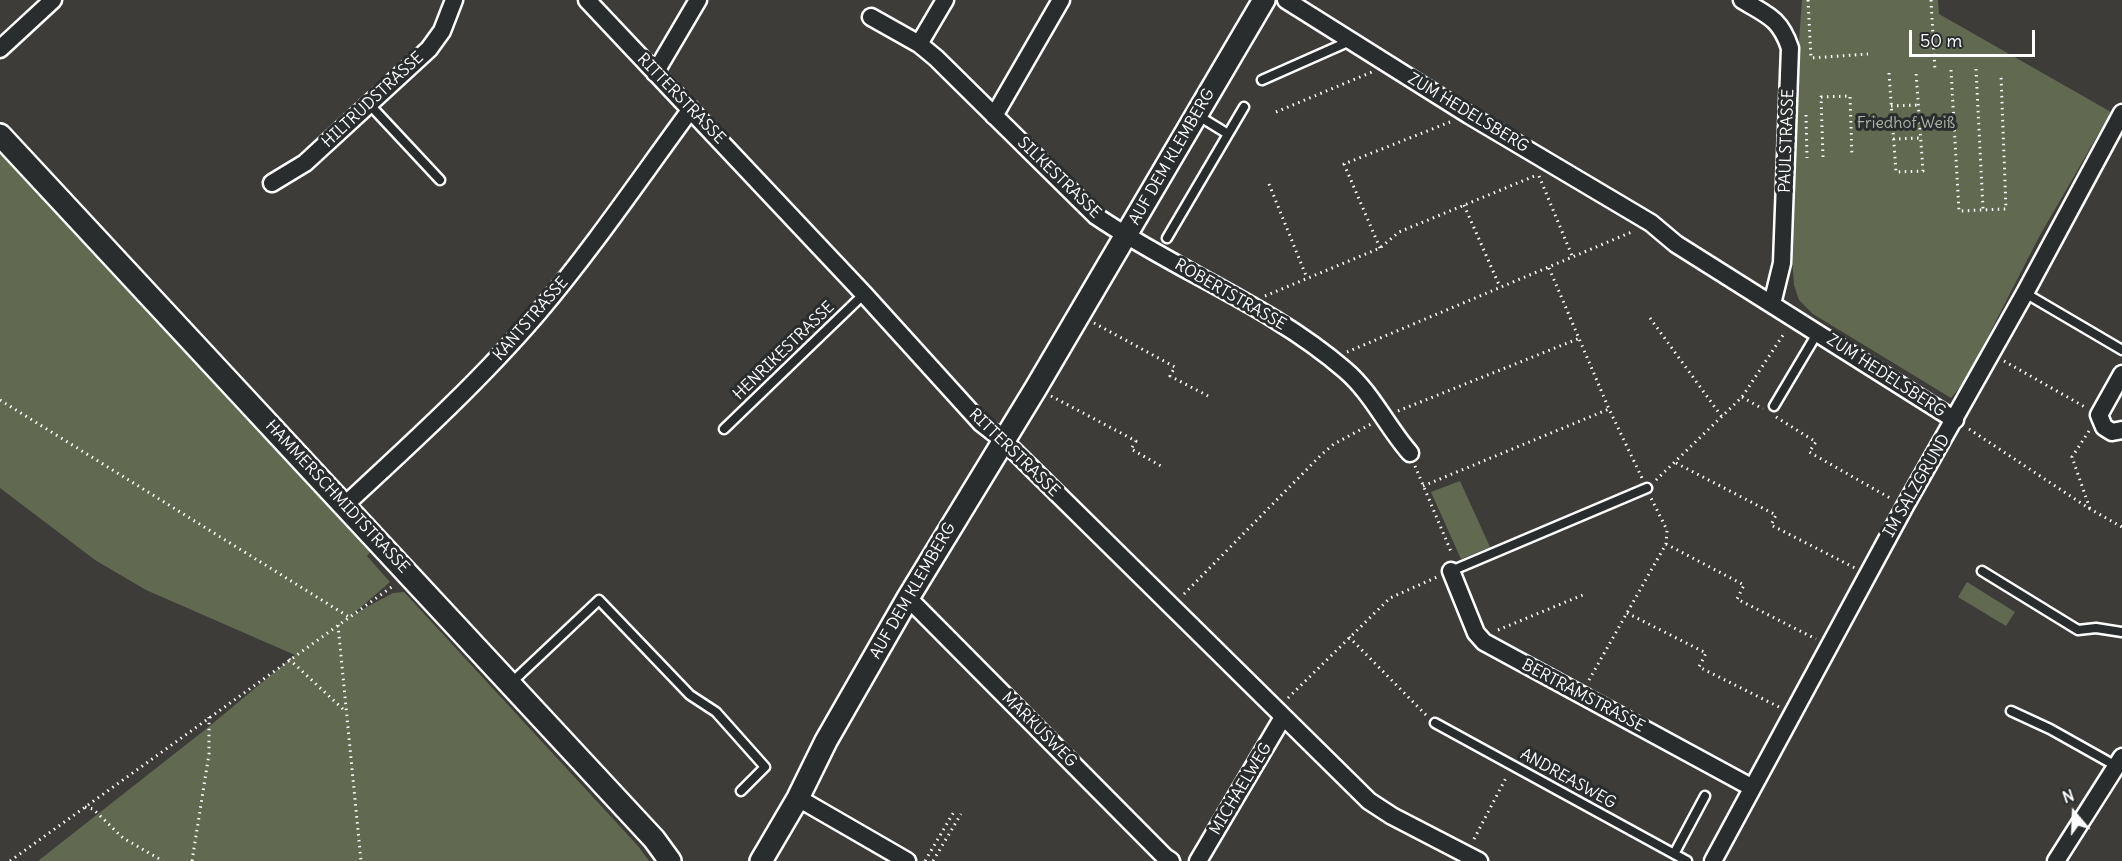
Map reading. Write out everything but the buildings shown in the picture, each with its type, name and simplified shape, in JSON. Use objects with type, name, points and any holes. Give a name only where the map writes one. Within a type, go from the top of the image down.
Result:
[{"type":"street","points":[[0,49],[53,0]]},
{"type":"street","name":"HILTRUDSTRASSE","points":[[272,183],[305,163],[429,49],[442,31],[454,0]]},
{"type":"street","name":"RITTERSTRASSE","points":[[587,0],[864,294],[981,423],[1003,440],[1369,801],[1392,816],[1473,858]]},
{"type":"street","points":[[655,73],[698,0]]},
{"type":"street","points":[[919,44],[945,0]]},
{"type":"street","points":[[994,116],[1061,0]]},
{"type":"street","name":"AUF DEM KLEMBERG","points":[[761,861],[798,798],[826,741],[908,598],[1080,315],[1263,0]]},
{"type":"street","name":"ZUM HEDELSBERG","points":[[1286,0],[1469,115],[1651,223],[1676,244],[1954,420]]},
{"type":"street","name":"PAULSTRASSE","points":[[1742,0],[1776,20],[1785,33],[1790,48],[1782,263],[1772,304]]},
{"type":"street","name":"SILKESTRASSE","points":[[871,17],[919,44],[936,58],[1096,216],[1126,236]]},
{"type":"street","name":"KANTSTRASSE","points":[[345,505],[468,389],[539,312],[583,258],[691,109]]},
{"type":"street","name":"IM SALZGRUND","points":[[1713,861],[1867,575],[2025,293],[2122,113]]},
{"type":"street","name":"HAMMERSCHMIDTSTRASSE","points":[[0,135],[654,839],[670,861]]},
{"type":"street","name":"ROBERTSTRASSE","points":[[1126,236],[1305,339],[1331,359],[1364,390],[1397,439],[1410,453]]},
{"type":"street","points":[[2122,374],[2099,415],[2104,427],[2112,432],[2122,430]]},
{"type":"street","points":[[1454,570],[1476,633],[1484,642]]},
{"type":"street","name":"MARKUSWEG","points":[[908,598],[1171,861]]},
{"type":"street","name":"BERTRAMSTRASSE","points":[[1484,642],[1751,788]]},
{"type":"street","name":"MICHAELWEG","points":[[1198,861],[1280,714]]},
{"type":"street","points":[[2056,861],[2119,761]]},
{"type":"street","points":[[798,798],[907,861]]},
{"type":"lane","points":[[1262,80],[1350,41]]},
{"type":"lane","points":[[369,104],[440,180]]},
{"type":"lane","points":[[1167,238],[1244,107]]},
{"type":"lane","points":[[1196,115],[1228,134]]},
{"type":"lane","points":[[2025,293],[2122,350]]},
{"type":"lane","name":"HENRIKESTRASSE","points":[[724,429],[864,294]]},
{"type":"lane","points":[[1774,406],[1818,332]]},
{"type":"lane","points":[[1454,570],[1647,488]]},
{"type":"lane","points":[[1982,571],[2078,630],[2096,628],[2122,633]]},
{"type":"lane","points":[[510,684],[599,600],[690,694],[716,712],[765,767],[741,791]]},
{"type":"lane","points":[[2011,711],[2119,761]]},
{"type":"lane","name":"ANDREASWEG","points":[[1435,723],[1687,861]]},
{"type":"lane","points":[[1674,854],[1705,796]]},
{"type":"path","points":[[1808,0],[1811,58],[1868,54]]},
{"type":"path","points":[[1931,0],[1935,71]]},
{"type":"path","points":[[1276,112],[1389,65]]},
{"type":"path","points":[[1976,69],[1983,210]]},
{"type":"path","points":[[1952,70],[1959,211],[2006,209],[2001,75]]},
{"type":"path","points":[[1889,73],[1896,172],[1923,171],[1916,72]]},
{"type":"path","points":[[1823,157],[1821,98],[1850,96],[1852,156]]},
{"type":"path","points":[[1891,106],[1919,105]]},
{"type":"path","points":[[1806,113],[1807,158]]},
{"type":"path","points":[[1380,248],[1344,164],[1469,115]]},
{"type":"path","points":[[1893,139],[1921,138]]},
{"type":"path","name":"ZUM HEDELSBERG","points":[[1464,205],[1539,174],[1573,258]]},
{"type":"path","points":[[1269,184],[1307,278]]},
{"type":"path","points":[[1246,303],[1380,248],[1399,232],[1464,205],[1500,287]]},
{"type":"path","points":[[1331,359],[1651,223]]},
{"type":"path","points":[[1549,268],[1609,409],[1667,530],[1666,544],[1581,695]]},
{"type":"path","points":[[1080,315],[1175,367],[1170,376],[1208,396]]},
{"type":"path","points":[[1650,318],[1722,417]]},
{"type":"path","points":[[1647,488],[1676,463],[1742,397],[1794,318]]},
{"type":"path","points":[[1172,606],[1334,444],[1383,417],[1580,338]]},
{"type":"path","points":[[1990,353],[2099,415],[2072,458],[2090,509]]},
{"type":"path","points":[[1036,388],[1136,441],[1131,449],[1161,465]]},
{"type":"path","points":[[1742,397],[1816,442],[1809,453],[1905,506]]},
{"type":"path","points":[[0,400],[349,617]]},
{"type":"path","points":[[1423,486],[1609,409]]},
{"type":"path","name":"ZUM HEDELSBERG","points":[[1954,420],[2090,509],[2122,527]]},
{"type":"path","points":[[1280,714],[1349,637],[1390,598],[1454,570],[1410,453]]},
{"type":"path","points":[[1676,463],[1776,515],[1771,525],[1867,575]]},
{"type":"path","points":[[1666,544],[1744,585],[1737,599],[1829,645]]},
{"type":"path","points":[[10,861],[409,574]]},
{"type":"path","points":[[1484,642],[1488,635],[1585,594]]},
{"type":"path","points":[[1627,614],[1706,653],[1699,667],[1791,714]]},
{"type":"path","points":[[338,625],[361,861]]},
{"type":"path","points":[[1349,637],[1435,723]]},
{"type":"path","points":[[289,659],[346,712]]},
{"type":"path","points":[[192,861],[209,754],[209,717]]},
{"type":"path","points":[[1473,858],[1512,765]]},
{"type":"path","points":[[85,807],[93,809],[123,838],[163,861]]},
{"type":"path","points":[[925,861],[955,810]]},
{"type":"path","points":[[933,861],[962,814]]},
{"type":"green space","name":"Friedhof Weiß","points":[[1802,0],[1938,0],[1939,14],[2111,112],[2039,237],[1965,381],[1951,398],[1813,314],[1799,300],[1794,285],[1791,245],[1795,96]]},
{"type":"green space","points":[[0,153],[372,550],[367,556],[390,582],[352,615],[393,593],[404,592],[638,846],[649,861],[38,861],[206,729],[295,655],[146,590],[95,560],[0,488]]},
{"type":"green space","points":[[1460,481],[1490,547],[1461,559],[1431,492]]},
{"type":"green space","points":[[1967,582],[2015,612],[2006,626],[1958,597]]}]
